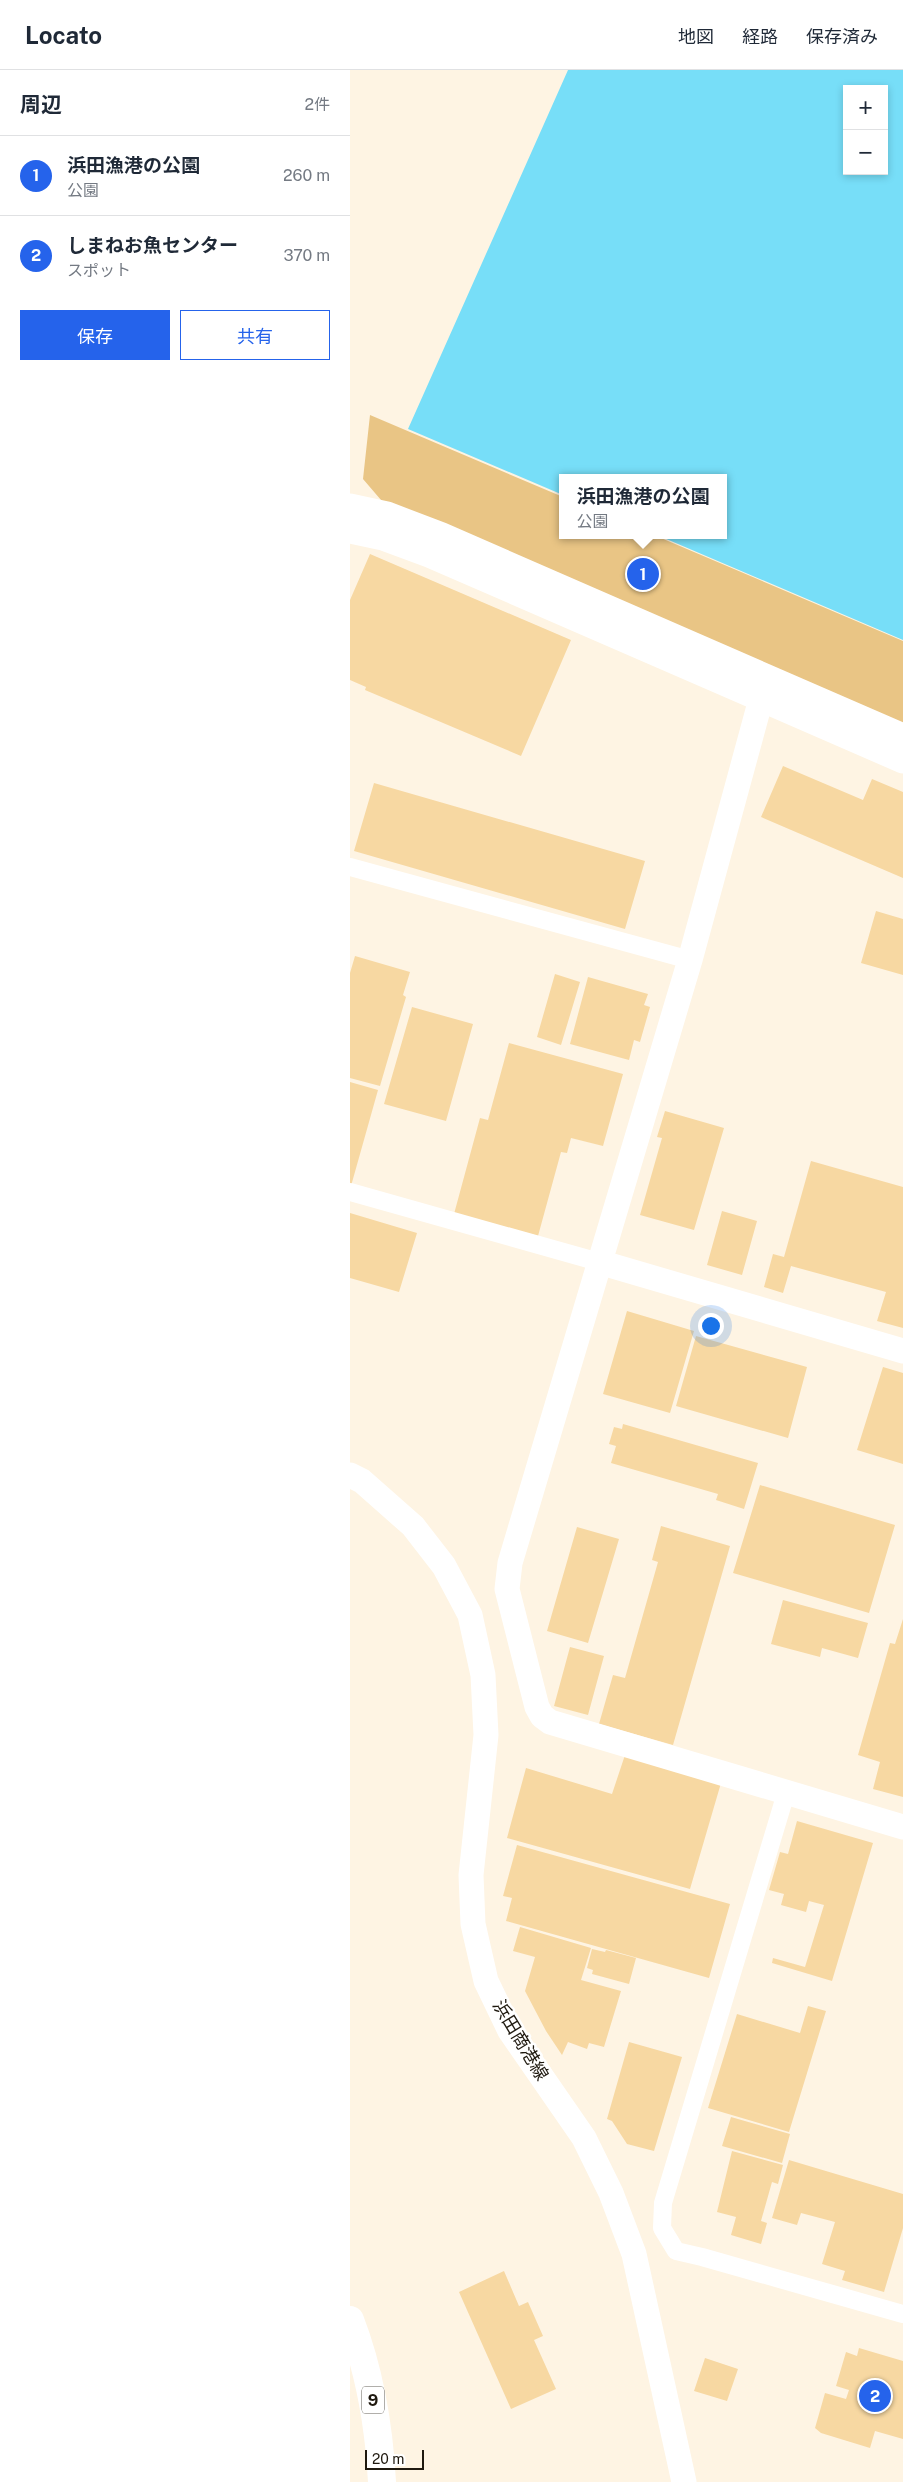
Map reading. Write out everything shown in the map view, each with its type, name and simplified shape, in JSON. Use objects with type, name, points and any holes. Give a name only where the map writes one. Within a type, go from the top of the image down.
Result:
[{"type":"highway","name":"9","points":[[350,2320],[367,2372],[375,2408],[382,2482]]},
{"type":"street","points":[[350,506],[387,514],[442,535],[764,688],[903,761]]},
{"type":"street","points":[[350,531],[383,538],[429,555],[764,688],[903,736]]},
{"type":"street","points":[[764,688],[690,960],[510,1563],[507,1589],[537,1707],[542,1716],[550,1722],[903,1827]]},
{"type":"street","points":[[350,867],[690,960]]},
{"type":"street","points":[[350,1192],[903,1350]]},
{"type":"street","name":"浜田商港線","points":[[350,1475],[362,1481],[413,1526],[444,1566],[470,1615],[483,1675],[486,1735],[471,1875],[473,1924],[486,1981],[510,2031],[584,2138],[611,2193],[634,2254],[684,2482]]},
{"type":"street","points":[[786,1793],[663,2203],[662,2228],[676,2251],[702,2256],[903,2314]]},
{"type":"shaded area","points":[[370,415],[559,495],[559,539],[663,539],[903,641],[903,730],[387,507],[363,479]]},
{"type":"water","points":[[568,70],[903,70],[903,640],[666,539],[727,539],[727,474],[559,474],[559,493],[408,429]]},
{"type":"building","points":[[370,554],[571,640],[521,756],[365,690],[366,687],[350,680],[350,600]]},
{"type":"building","points":[[783,766],[863,800],[872,779],[903,792],[903,878],[761,817]]},
{"type":"building","points":[[374,783],[645,861],[625,929],[354,851]]},
{"type":"building","points":[[876,911],[903,919],[903,975],[861,963]]},
{"type":"building","points":[[355,956],[410,972],[403,995],[406,997],[380,1086],[350,1078],[350,973]]},
{"type":"building","points":[[555,974],[580,982],[561,1045],[537,1037]]},
{"type":"building","points":[[588,977],[648,994],[644,1005],[650,1007],[640,1042],[634,1040],[629,1060],[570,1044]]},
{"type":"building","points":[[412,1007],[473,1024],[446,1121],[384,1104]]},
{"type":"building","points":[[509,1043],[623,1074],[603,1146],[571,1138],[567,1153],[561,1152],[538,1236],[454,1214],[480,1118],[488,1120]]},
{"type":"building","points":[[350,1082],[378,1090],[351,1186],[350,1186]]},
{"type":"building","points":[[665,1111],[724,1128],[694,1230],[640,1215],[662,1138],[657,1137]]},
{"type":"building","points":[[811,1161],[903,1187],[903,1328],[877,1321],[886,1292],[791,1266],[783,1293],[764,1287],[773,1254],[784,1257]]},
{"type":"building","points":[[722,1211],[757,1221],[742,1275],[707,1265]]},
{"type":"building","points":[[350,1213],[417,1233],[399,1292],[350,1278]]},
{"type":"building","points":[[627,1311],[694,1331],[670,1413],[603,1394]]},
{"type":"building","points":[[696,1336],[807,1367],[788,1438],[676,1406]]},
{"type":"building","points":[[883,1367],[903,1373],[903,1464],[857,1450]]},
{"type":"building","points":[[623,1424],[758,1463],[744,1509],[716,1500],[718,1494],[611,1463],[616,1446],[609,1444],[614,1427],[622,1429]]},
{"type":"building","points":[[760,1485],[895,1525],[869,1613],[733,1573]]},
{"type":"building","points":[[661,1526],[730,1546],[673,1745],[599,1724],[613,1675],[625,1678],[658,1562],[652,1560]]},
{"type":"building","points":[[577,1527],[619,1539],[588,1643],[547,1631]]},
{"type":"building","points":[[783,1600],[868,1623],[858,1658],[822,1648],[820,1657],[771,1644]]},
{"type":"building","points":[[903,1619],[903,1797],[873,1789],[880,1762],[858,1755],[890,1643],[895,1644]]},
{"type":"building","points":[[570,1647],[604,1656],[588,1715],[554,1706]]},
{"type":"building","points":[[625,1755],[721,1783],[690,1889],[507,1838],[526,1768],[612,1794]]},
{"type":"building","points":[[797,1821],[873,1843],[832,1981],[772,1963],[773,1958],[805,1967],[824,1905],[809,1901],[806,1912],[781,1905],[784,1894],[769,1890],[780,1852],[788,1854]]},
{"type":"building","points":[[517,1845],[730,1904],[709,1978],[506,1921],[512,1898],[503,1896]]},
{"type":"building","points":[[520,1927],[591,1948],[581,1980],[621,1991],[604,2047],[589,2043],[587,2049],[568,2042],[562,2055],[546,2031],[525,1991],[535,1957],[513,1951]]},
{"type":"building","points":[[592,1949],[605,1952],[606,1950],[636,1958],[629,1984],[592,1974],[593,1970],[587,1968]]},
{"type":"building","points":[[808,2006],[826,2011],[789,2132],[708,2108],[737,2014],[800,2033]]},
{"type":"building","points":[[629,2042],[682,2057],[654,2151],[627,2144],[612,2121],[607,2119]]},
{"type":"building","points":[[731,2117],[790,2134],[782,2163],[722,2146]]},
{"type":"building","points":[[732,2151],[783,2165],[778,2184],[772,2182],[761,2221],[767,2223],[761,2244],[731,2235],[736,2217],[717,2212]]},
{"type":"building","points":[[789,2160],[903,2194],[903,2228],[884,2292],[842,2280],[845,2271],[822,2264],[835,2222],[801,2213],[797,2225],[772,2218]]},
{"type":"building","points":[[504,2271],[519,2306],[528,2302],[543,2336],[534,2340],[556,2389],[511,2409],[459,2292]]},
{"type":"building","points":[[859,2348],[903,2361],[903,2439],[875,2431],[870,2448],[821,2433],[815,2428],[825,2393],[846,2399],[849,2390],[836,2386],[846,2352],[857,2356]]},
{"type":"building","points":[[705,2358],[738,2369],[727,2401],[694,2391]]},
{"type":"place","name":"浜田漁港の公園","points":[[643,574]]},
{"type":"place","name":"しまねお魚センター","points":[[875,2396]]}]
